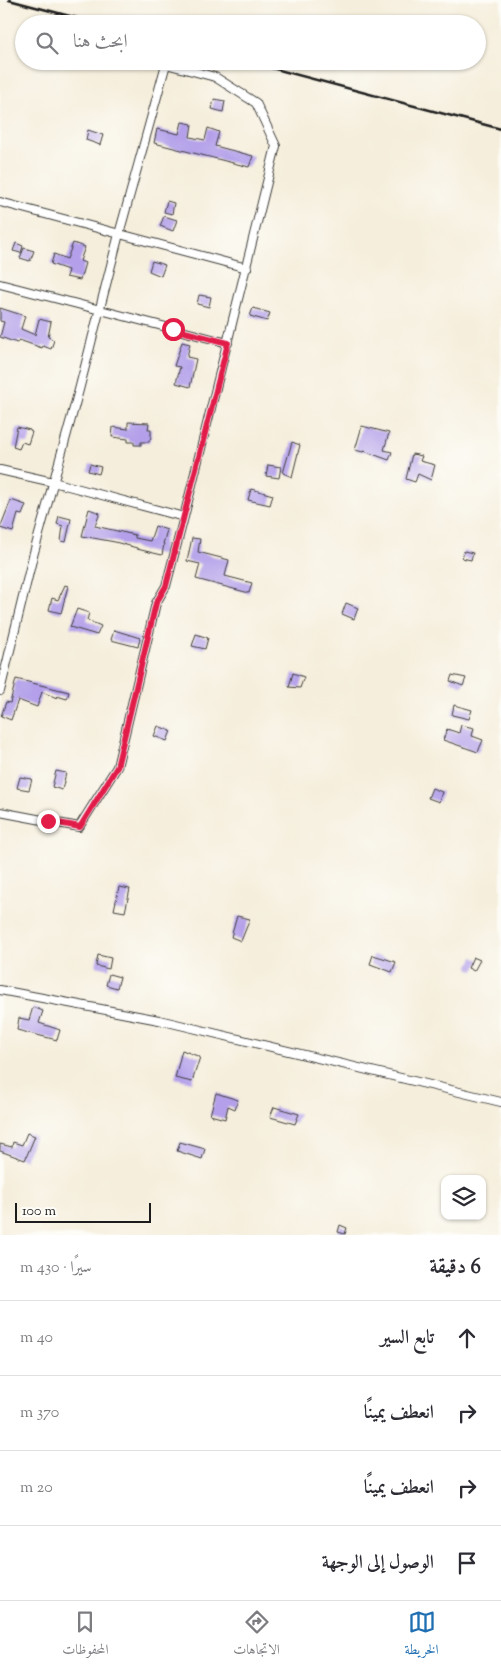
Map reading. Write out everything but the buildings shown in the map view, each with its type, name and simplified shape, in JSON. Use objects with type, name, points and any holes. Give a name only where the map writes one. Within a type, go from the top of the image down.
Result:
[{"type":"street","points":[[0,691],[53,482],[164,70]]},
{"type":"street","points":[[0,812],[80,827],[117,767],[156,603],[166,586],[228,343],[276,146],[256,103],[215,78],[187,70]]},
{"type":"street","points":[[0,202],[246,268]]},
{"type":"street","points":[[0,284],[228,343]]},
{"type":"street","points":[[0,470],[184,516]]},
{"type":"street","points":[[0,990],[159,1020],[501,1102]]},
{"type":"railway","points":[[9,0],[66,15]]},
{"type":"railway","points":[[279,70],[501,129]]},
{"type":"route","points":[[48,821],[80,827],[117,767],[156,603],[166,586],[228,343],[173,329]]}]
